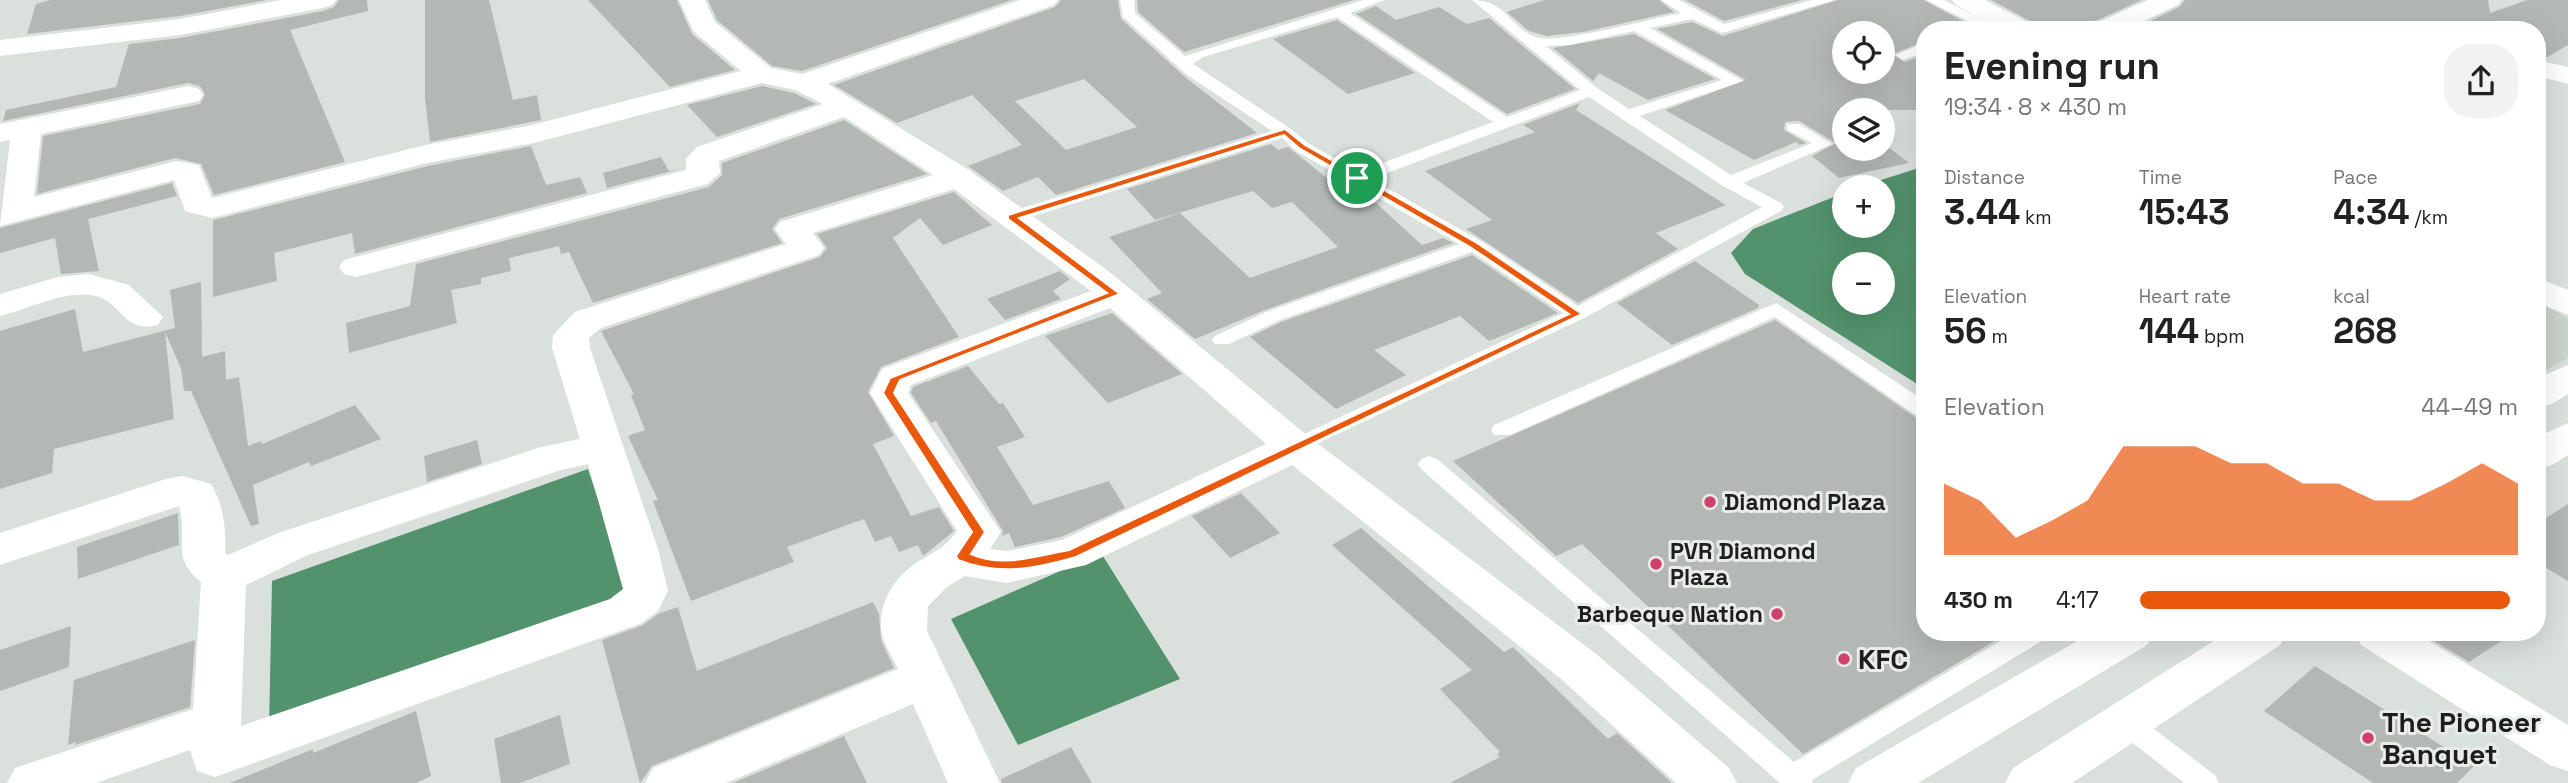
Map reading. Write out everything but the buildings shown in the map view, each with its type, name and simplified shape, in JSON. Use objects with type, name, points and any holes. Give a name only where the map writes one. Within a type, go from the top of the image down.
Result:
[{"type":"street","points":[[180,27],[187,0]]},
{"type":"street","points":[[0,48],[180,27],[323,0]]},
{"type":"street","points":[[692,0],[703,26],[762,74]]},
{"type":"street","points":[[804,83],[1045,0]]},
{"type":"street","points":[[1965,0],[1989,21]]},
{"type":"street","points":[[2123,21],[2169,0]]},
{"type":"street","points":[[2546,70],[2568,76]]},
{"type":"street","points":[[189,95],[14,130],[8,214],[177,170],[188,172],[196,204],[212,208],[426,154],[534,134],[762,74],[804,83],[847,106],[958,177],[1115,294],[1295,447],[1578,666],[1711,783]]},
{"type":"street","points":[[356,267],[697,177],[704,173],[702,159],[708,154],[847,106]]},
{"type":"street","points":[[33,783],[215,753],[626,611],[646,592],[636,549],[571,348],[571,335],[588,320],[807,248],[792,229],[958,177]]},
{"type":"street","points":[[0,305],[81,284],[99,284],[118,293],[145,317]]},
{"type":"street","points":[[2546,293],[2568,304]]},
{"type":"street","points":[[974,783],[904,631],[906,601],[931,575],[963,556],[979,532],[889,393],[895,378],[1115,294]]},
{"type":"street","points":[[2546,390],[2568,377]]},
{"type":"street","points":[[2546,450],[2568,436]]},
{"type":"street","points":[[963,556],[982,565],[1007,567],[1072,554],[1295,447]]},
{"type":"street","points":[[224,576],[293,544],[555,457],[592,450],[605,454]]},
{"type":"street","points":[[0,549],[166,494],[183,491],[196,494],[205,523],[203,559],[224,576]]},
{"type":"street","points":[[215,753],[224,576]]},
{"type":"street","points":[[1874,783],[2116,641]]},
{"type":"street","points":[[2031,783],[2250,641]]},
{"type":"street","points":[[2391,641],[2568,750]]},
{"type":"street","points":[[673,783],[927,678]]},
{"type":"lane","points":[[1127,0],[1128,14],[1192,72],[1285,132],[1302,146],[1474,245],[1577,314]]},
{"type":"lane","points":[[1184,64],[1198,54],[1378,0]]},
{"type":"lane","points":[[1295,447],[1577,314],[1775,207],[1729,182],[1591,91],[1479,0]]},
{"type":"lane","points":[[1668,0],[1721,29],[1828,0]]},
{"type":"lane","points":[[1933,0],[1983,21]]},
{"type":"lane","points":[[1339,12],[1506,123]]},
{"type":"lane","points":[[1532,42],[1570,41],[1694,15]]},
{"type":"lane","points":[[1629,114],[1735,81],[1637,27]]},
{"type":"lane","points":[[1903,55],[1916,50]]},
{"type":"lane","points":[[1357,178],[1591,91]]},
{"type":"lane","points":[[1729,182],[1825,144],[1793,127]]},
{"type":"lane","points":[[1012,217],[1285,132]]},
{"type":"lane","points":[[1222,340],[1273,316],[1474,245]]},
{"type":"lane","points":[[1502,430],[1776,309],[1916,405]]},
{"type":"lane","points":[[1429,464],[1796,780],[2021,641]]},
{"type":"lane","points":[[2125,722],[2206,783]]},
{"type":"shaded area","points":[[1916,169],[1916,383],[1745,274],[1731,253],[1753,229],[1832,198],[1832,238],[1895,238],[1895,176]]},
{"type":"shaded area","points":[[2546,306],[2568,318],[2568,358],[2546,370]]},
{"type":"shaded area","points":[[588,469],[631,600],[269,729],[272,581]]},
{"type":"shaded area","points":[[1101,553],[1180,679],[1018,745],[951,619]]},
{"type":"place","name":"Diamond Plaza","points":[[1710,502]]},
{"type":"place","name":"PVR Diamond Plaza","points":[[1656,564]]},
{"type":"place","name":"Barbeque Nation","points":[[1777,614]]},
{"type":"place","name":"KFC","points":[[1844,659]]},
{"type":"place","name":"The Pioneer Banquet","points":[[2368,738]]},
{"type":"route","points":[[1285,132],[1302,146],[1357,178],[1474,245],[1577,314],[1072,554],[1007,567],[982,565],[963,556],[974,544],[979,532],[889,393],[895,378],[938,359],[1115,294],[1012,217],[1285,132]]}]
